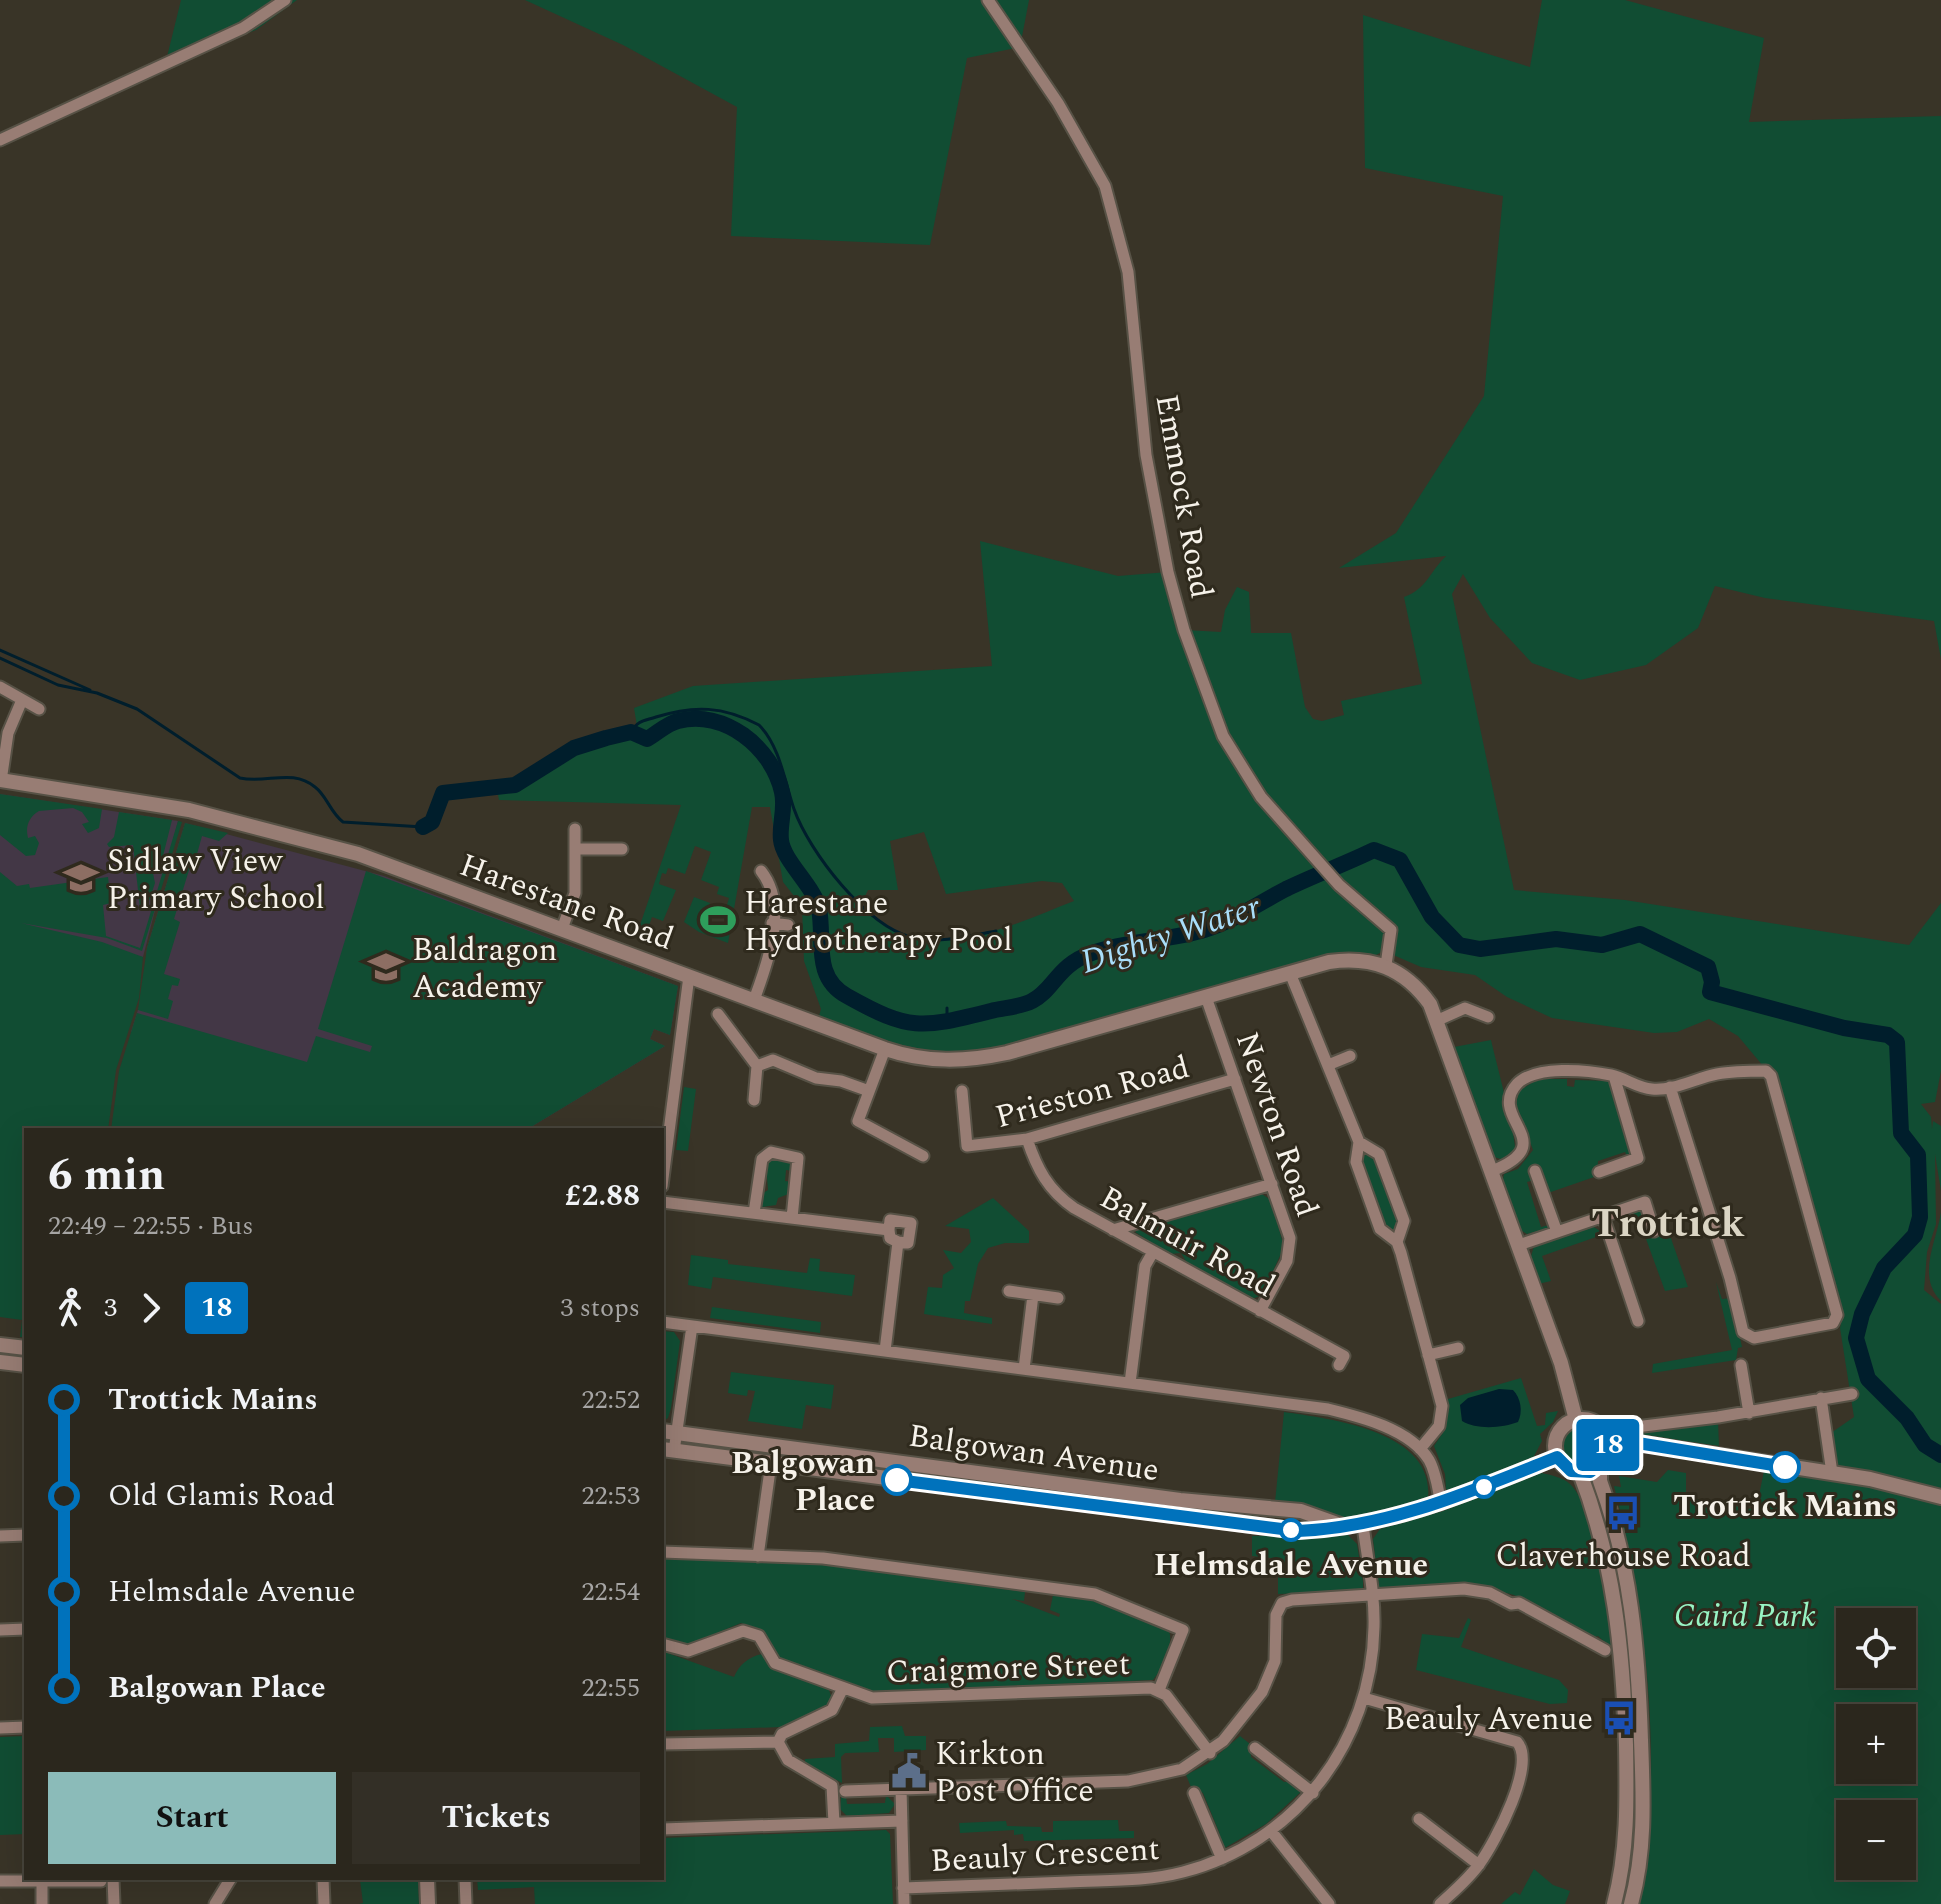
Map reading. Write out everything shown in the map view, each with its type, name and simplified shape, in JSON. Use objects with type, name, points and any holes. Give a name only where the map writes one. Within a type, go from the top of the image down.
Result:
[{"type":"street","points":[[0,140],[243,28],[285,0]]},
{"type":"street","name":"Emmock Road","points":[[988,0],[1058,103],[1105,186],[1128,272],[1146,455],[1168,572],[1184,630],[1223,736],[1261,797],[1339,885],[1391,930],[1386,965]]},
{"type":"street","points":[[0,687],[39,709]]},
{"type":"street","points":[[0,780],[8,733],[22,700]]},
{"type":"street","name":"Harestane Road","points":[[0,780],[177,808],[290,834],[358,854],[885,1049],[927,1059],[981,1059],[1350,959],[1386,965]]},
{"type":"street","points":[[562,929],[575,893],[575,829]]},
{"type":"street","points":[[575,849],[622,849]]},
{"type":"street","points":[[754,1000],[767,969],[775,895],[761,871]]},
{"type":"street","points":[[772,923],[788,925]]},
{"type":"street","points":[[1386,965],[1419,989],[1436,1021],[1561,1363],[1576,1420]]},
{"type":"street","points":[[1290,973],[1359,1142],[1356,1162],[1380,1229],[1397,1242]]},
{"type":"street","points":[[665,1133],[689,976]]},
{"type":"street","name":"Newton Road","points":[[1206,997],[1290,1238],[1290,1249],[1260,1311]]},
{"type":"street","points":[[1436,1021],[1465,1008],[1488,1017]]},
{"type":"street","points":[[718,1014],[757,1066],[754,1100]]},
{"type":"street","points":[[885,1049],[858,1121],[923,1156]]},
{"type":"street","points":[[1328,1065],[1350,1056]]},
{"type":"street","points":[[757,1066],[764,1062],[782,1062],[816,1078],[841,1081],[869,1091]]},
{"type":"street","points":[[1492,1171],[1515,1162],[1523,1152],[1523,1138],[1511,1109],[1510,1097],[1524,1078],[1538,1072],[1614,1076],[1650,1089],[1730,1072],[1766,1071],[1771,1076],[1837,1315],[1833,1323],[1754,1338],[1743,1332],[1730,1278],[1670,1087]]},
{"type":"street","points":[[1599,1172],[1638,1158],[1614,1076]]},
{"type":"street","name":"Prieston Road","points":[[962,1091],[967,1146],[1027,1139],[1235,1079]]},
{"type":"street","name":"Balmuir Road","points":[[1027,1139],[1041,1176],[1058,1197],[1344,1356],[1339,1365]]},
{"type":"street","points":[[1359,1142],[1379,1154],[1404,1221],[1397,1242],[1442,1416],[1434,1435],[1420,1449]]},
{"type":"street","points":[[754,1213],[762,1159],[771,1152],[798,1158],[792,1218]]},
{"type":"street","points":[[1535,1171],[1557,1232]]},
{"type":"street","points":[[1113,1230],[1272,1184]]},
{"type":"street","points":[[664,1202],[889,1230]]},
{"type":"street","points":[[1519,1245],[1645,1202],[1654,1231]]},
{"type":"street","points":[[1603,1216],[1638,1321]]},
{"type":"street","points":[[890,1220],[911,1223],[908,1243],[890,1238],[889,1230],[890,1220]]},
{"type":"street","points":[[885,1351],[898,1242]]},
{"type":"street","points":[[1130,1383],[1145,1266],[1153,1252]]},
{"type":"street","points":[[1009,1291],[1058,1298]]},
{"type":"street","points":[[1024,1369],[1033,1295]]},
{"type":"street","points":[[664,1322],[1328,1409],[1381,1426],[1420,1449],[1430,1462],[1441,1504]]},
{"type":"street","points":[[668,1450],[692,1326]]},
{"type":"street","points":[[0,1345],[24,1348]]},
{"type":"street","points":[[1428,1355],[1458,1348]]},
{"type":"street","points":[[0,1362],[24,1365]]},
{"type":"street","points":[[1741,1365],[1749,1413]]},
{"type":"street","points":[[1609,1438],[1627,1428],[1749,1413],[1852,1394]]},
{"type":"street","points":[[1821,1398],[1832,1473]]},
{"type":"street","points":[[1600,1466],[1580,1473],[1562,1466],[1557,1457],[1556,1439],[1560,1431],[1576,1420],[1594,1423],[1609,1438],[1832,1473],[1941,1497]]},
{"type":"street","name":"Balgowan Avenue","points":[[670,1432],[1255,1509],[1301,1511],[1344,1527]]},
{"type":"street","points":[[1609,1438],[1608,1453],[1600,1466],[1600,1481],[1625,1566],[1638,1661],[1644,1819],[1633,1897]]},
{"type":"street","name":"Balgowan Avenue","points":[[668,1450],[1298,1531],[1363,1525],[1441,1504],[1557,1457]]},
{"type":"street","points":[[758,1556],[771,1463]]},
{"type":"street","points":[[1580,1473],[1607,1554],[1623,1662],[1627,1817],[1614,1904]]},
{"type":"street","points":[[1255,1509],[1259,1518],[1255,1527]]},
{"type":"street","name":"Beauly Crescent","points":[[903,1888],[1136,1879],[1181,1872],[1222,1859],[1271,1831],[1313,1793],[1335,1762],[1364,1698],[1372,1657],[1373,1594],[1363,1525]]},
{"type":"street","points":[[0,1536],[24,1535]]},
{"type":"street","points":[[664,1552],[823,1558],[1095,1594],[1183,1630],[1159,1690]]},
{"type":"street","points":[[843,1688],[832,1710],[782,1734],[778,1742],[782,1755],[839,1791],[1128,1781],[1182,1769],[1210,1753],[1262,1692],[1275,1661],[1276,1615],[1282,1603],[1464,1589],[1502,1596],[1511,1604],[1519,1603],[1601,1645]]},
{"type":"street","points":[[0,1630],[24,1629]]},
{"type":"street","name":"Craigmore Street","points":[[664,1645],[688,1651],[743,1631],[759,1636],[775,1663],[872,1698],[1159,1690],[1210,1753]]},
{"type":"street","points":[[1364,1698],[1517,1742],[1522,1748],[1524,1757],[1510,1807],[1479,1865],[1440,1904]]},
{"type":"street","points":[[0,1728],[24,1727]]},
{"type":"street","points":[[664,1744],[778,1742]]},
{"type":"street","points":[[1255,1748],[1313,1793]]},
{"type":"street","points":[[901,1789],[904,1904]]},
{"type":"street","points":[[834,1823],[839,1791]]},
{"type":"street","points":[[1194,1793],[1222,1859]]},
{"type":"street","points":[[1419,1819],[1479,1865]]},
{"type":"street","points":[[664,1829],[902,1821]]},
{"type":"street","points":[[1271,1831],[1329,1904]]},
{"type":"street","points":[[113,1880],[114,1904]]},
{"type":"street","points":[[215,1904],[230,1880]]},
{"type":"street","points":[[323,1880],[324,1904]]},
{"type":"street","points":[[427,1880],[428,1904]]},
{"type":"street","points":[[465,1880],[466,1904]]},
{"type":"street","points":[[0,1881],[101,1881]]},
{"type":"street","points":[[42,1881],[42,1904]]},
{"type":"street","points":[[1619,1886],[1633,1897]]},
{"type":"shaded area","name":"Sidlaw View Primary School","points":[[0,794],[178,821],[143,957],[0,928]]},
{"type":"shaded area","name":"Baldragon Academy","points":[[185,823],[384,876],[678,986],[670,1035],[654,1029],[650,1039],[665,1046],[529,1128],[518,1128],[131,1032],[142,997],[147,948]]},
{"type":"green space","points":[[181,0],[297,0],[256,30],[165,65]]},
{"type":"green space","points":[[525,0],[1029,0],[1020,47],[967,58],[930,245],[731,236],[737,107],[623,45]]},
{"type":"green space","points":[[1542,0],[1625,0],[1764,38],[1749,122],[1941,116],[1941,659],[1934,621],[1765,598],[1715,586],[1698,628],[1646,665],[1580,680],[1532,663],[1490,618],[1463,574],[1452,594],[1514,890],[1625,900],[1909,945],[1941,903],[1941,1071],[1935,1102],[1921,1104],[1931,1117],[1932,1129],[1933,1121],[1941,1126],[1941,1191],[1935,1154],[1936,1224],[1927,1252],[1924,1290],[1941,1304],[1941,1497],[1832,1473],[1828,1435],[1854,1417],[1840,1328],[1842,1318],[1779,1085],[1738,1036],[1709,1019],[1677,1032],[1654,1033],[1552,1018],[1507,997],[1475,975],[1421,967],[1384,951],[1376,955],[1332,956],[995,1049],[970,1052],[925,1050],[884,1040],[819,1016],[821,1009],[804,961],[802,906],[783,882],[770,807],[752,807],[728,943],[699,932],[684,922],[694,897],[710,903],[704,922],[723,929],[731,910],[726,908],[729,898],[717,894],[719,887],[701,880],[711,852],[695,846],[685,874],[668,868],[666,874],[662,873],[659,884],[676,890],[663,921],[652,917],[647,931],[639,928],[681,805],[499,800],[497,789],[515,785],[574,748],[639,738],[634,708],[693,686],[992,666],[980,541],[1118,576],[1168,572],[1185,630],[1221,632],[1225,610],[1237,587],[1249,592],[1251,633],[1291,633],[1305,707],[1313,719],[1322,721],[1344,715],[1341,701],[1422,684],[1404,597],[1418,590],[1446,556],[1339,568],[1396,533],[1484,396],[1503,196],[1365,168],[1363,15],[1530,67]],"holes":[[[924,832],[946,894],[1042,881],[1062,883],[1074,901],[989,932],[945,939],[923,939],[901,934],[860,906],[868,890],[898,890],[890,841]]]},
{"type":"green space","points":[[0,794],[102,809],[99,828],[88,833],[82,824],[89,822],[82,812],[73,808],[39,811],[30,819],[27,830],[28,838],[35,836],[39,843],[35,855],[26,856],[0,835]]},
{"type":"green space","points":[[119,812],[172,820],[163,856],[153,873],[155,883],[147,907],[140,908],[133,845],[109,847],[107,844],[114,837]]},
{"type":"green space","points":[[178,821],[182,822],[142,951],[107,938],[21,923],[102,942],[143,957],[139,998],[116,1070],[108,1128],[24,1128],[24,1337],[20,1337],[22,1320],[0,1317],[0,872],[17,886],[29,884],[30,888],[108,877],[111,903],[103,905],[106,936],[140,948]]},
{"type":"green space","points":[[185,823],[228,833],[219,841],[202,836],[197,854],[200,859],[193,857],[174,919],[180,922],[164,974],[180,979],[178,986],[172,985],[168,999],[173,1001],[168,1019],[138,1010],[147,948]]},
{"type":"green space","name":"Baldragon Academy","points":[[366,871],[678,986],[670,1035],[654,1029],[650,1039],[665,1046],[529,1128],[111,1128],[119,1071],[137,1013],[307,1062],[316,1036],[370,1052],[372,1046],[318,1029]]},
{"type":"green space","points":[[1491,1040],[1515,1145],[1515,1152],[1504,1160],[1491,1156],[1454,1047]]},
{"type":"green space","points":[[1538,1079],[1567,1079],[1567,1086],[1574,1087],[1575,1080],[1609,1081],[1632,1155],[1628,1158],[1625,1152],[1598,1161],[1597,1176],[1548,1193],[1534,1180],[1527,1182],[1541,1227],[1549,1225],[1549,1228],[1527,1234],[1519,1229],[1502,1184],[1504,1174],[1518,1169],[1533,1150],[1516,1104],[1519,1091]]},
{"type":"green space","points":[[684,1087],[696,1089],[688,1151],[676,1150]]},
{"type":"green space","points":[[1366,1153],[1374,1156],[1398,1223],[1394,1230],[1386,1227],[1362,1160]]},
{"type":"green space","points":[[773,1156],[792,1162],[794,1171],[786,1170],[785,1181],[792,1182],[791,1193],[778,1198],[776,1205],[762,1207],[760,1195],[768,1190],[766,1163]]},
{"type":"green space","points":[[1257,1191],[1271,1200],[1284,1247],[1262,1295],[1252,1299],[1187,1263],[1181,1253],[1170,1254],[1135,1232],[1145,1224]]},
{"type":"green space","points":[[993,1198],[1029,1231],[1029,1243],[1005,1243],[988,1248],[978,1264],[970,1301],[965,1301],[964,1313],[992,1318],[992,1324],[924,1314],[928,1287],[942,1288],[943,1275],[954,1268],[943,1250],[961,1253],[971,1242],[969,1229],[945,1226]]},
{"type":"green space","points":[[1636,1209],[1645,1213],[1659,1230],[1667,1227],[1688,1287],[1665,1291],[1638,1217],[1619,1219],[1618,1216]]},
{"type":"green space","points":[[1941,1212],[1941,1301],[1930,1281],[1929,1270]]},
{"type":"green space","points":[[1594,1227],[1600,1231],[1595,1233],[1596,1237],[1542,1256],[1551,1281],[1538,1284],[1530,1260],[1534,1246]]},
{"type":"green space","points":[[691,1255],[728,1260],[728,1264],[807,1273],[810,1258],[820,1259],[819,1271],[855,1275],[852,1296],[713,1277],[711,1289],[688,1285]]},
{"type":"green space","points":[[1716,1282],[1722,1299],[1731,1298],[1742,1347],[1738,1348],[1736,1360],[1652,1373],[1653,1364],[1732,1350]]},
{"type":"green space","points":[[712,1307],[821,1322],[820,1333],[710,1318]]},
{"type":"green space","points":[[664,1331],[674,1332],[680,1341],[668,1418],[664,1421]]},
{"type":"green space","points":[[731,1372],[834,1385],[831,1409],[806,1405],[802,1429],[748,1421],[755,1391],[748,1390],[747,1396],[728,1393]]},
{"type":"green space","points":[[1521,1378],[1537,1426],[1545,1425],[1546,1413],[1558,1411],[1553,1422],[1540,1434],[1542,1441],[1534,1456],[1536,1460],[1451,1492],[1446,1489],[1445,1474],[1434,1446],[1446,1428],[1448,1399]]},
{"type":"green space","points":[[1284,1412],[1352,1425],[1398,1443],[1415,1457],[1426,1475],[1428,1498],[1423,1503],[1355,1522],[1275,1502]]},
{"type":"green space","points":[[1718,1421],[1719,1446],[1639,1434],[1638,1430]]},
{"type":"green space","points":[[1582,1426],[1597,1432],[1603,1447],[1597,1462],[1582,1468],[1567,1462],[1561,1447],[1567,1432]]},
{"type":"green space","points":[[683,1440],[1255,1513],[1254,1521],[682,1445]]},
{"type":"green space","name":"Caird Park","points":[[1668,1470],[1686,1473],[1686,1497],[1756,1510],[1764,1471],[1830,1478],[1941,1500],[1941,1904],[1638,1904],[1646,1854],[1651,1748],[1643,1640],[1626,1535],[1614,1486],[1621,1487],[1619,1476],[1657,1482]]},
{"type":"green space","points":[[1541,1473],[1570,1484],[1588,1515],[1606,1587],[1611,1648],[1598,1636],[1592,1638],[1514,1595],[1491,1589],[1385,1590],[1379,1587],[1373,1539],[1380,1529],[1443,1511]]},
{"type":"green space","points":[[1596,1484],[1611,1529],[1622,1578],[1636,1681],[1638,1785],[1636,1835],[1631,1882],[1628,1883],[1625,1880],[1631,1793],[1627,1675],[1616,1580],[1590,1487]]},
{"type":"green space","points":[[1347,1534],[1357,1544],[1363,1582],[1363,1588],[1358,1591],[1278,1594],[1278,1566],[1271,1558],[1252,1556],[1252,1536]]},
{"type":"green space","points":[[664,1557],[819,1564],[1025,1592],[1024,1601],[1012,1599],[1059,1617],[1060,1614],[1050,1610],[1053,1595],[1093,1601],[1169,1631],[1170,1637],[1169,1650],[1153,1680],[873,1692],[778,1658],[763,1632],[741,1623],[688,1645],[664,1639]]},
{"type":"green space","points":[[1468,1618],[1471,1620],[1461,1647],[1559,1680],[1568,1690],[1567,1703],[1550,1704],[1416,1670],[1422,1634],[1459,1638]]},
{"type":"green space","points":[[664,1652],[734,1677],[745,1662],[762,1654],[773,1669],[829,1690],[830,1704],[781,1727],[664,1731]]},
{"type":"green space","points":[[902,1726],[905,1736],[926,1736],[926,1750],[894,1752],[894,1738],[878,1738],[879,1752],[845,1753],[841,1757],[842,1783],[805,1763],[805,1759],[835,1757],[835,1744],[869,1741],[870,1727]]},
{"type":"green space","points":[[24,1736],[24,1834],[0,1835],[0,1737]]},
{"type":"green space","points":[[1240,1736],[1250,1744],[1251,1757],[1284,1782],[1291,1781],[1303,1790],[1266,1824],[1223,1849],[1203,1793],[1191,1787],[1186,1775],[1207,1764]]},
{"type":"green space","points":[[886,1795],[895,1804],[889,1813],[847,1816],[840,1809],[841,1797],[846,1797],[847,1804],[885,1803]]},
{"type":"green space","points":[[1118,1820],[1119,1831],[1134,1831],[1134,1838],[1024,1841],[1023,1834],[1014,1835],[1014,1830],[960,1833],[959,1823],[1006,1821],[1007,1826],[1041,1827],[1042,1832],[1053,1832],[1053,1821]]},
{"type":"green space","points":[[886,1830],[890,1834],[893,1904],[535,1904],[534,1887],[478,1890],[477,1880],[664,1880],[664,1838]]},
{"type":"green space","points":[[1534,1869],[1553,1885],[1570,1891],[1565,1904],[1501,1904],[1515,1892],[1520,1895]]},
{"type":"green space","points":[[360,1880],[418,1880],[419,1904],[359,1904],[363,1903]]},
{"type":"water","points":[[1499,1389],[1513,1390],[1518,1397],[1521,1410],[1518,1422],[1490,1427],[1462,1421],[1460,1405],[1468,1398]]},
{"type":"waterway","points":[[0,650],[90,690]]},
{"type":"waterway","name":"Dighty Water","points":[[0,658],[58,685],[97,693],[137,709],[240,778],[288,777],[306,781],[319,791],[343,822],[423,827]]},
{"type":"waterway","name":"Dighty Water","points":[[631,732],[645,720],[696,709],[733,714],[759,725],[777,754],[794,809],[812,846],[842,885],[876,918],[894,930],[922,939],[954,938],[996,931]]},
{"type":"waterway","name":"Dighty Water","points":[[423,827],[432,822],[443,793],[515,785],[574,748],[606,738],[631,732],[647,739],[678,721],[712,721],[744,735],[768,760],[777,776],[783,798],[783,848],[812,892],[819,909],[822,957],[829,979],[847,996],[902,1021],[948,1021],[1028,1003],[1046,991],[1063,971],[1080,958],[1106,949],[1190,934],[1215,926],[1286,889],[1374,850],[1400,860],[1432,917],[1459,945],[1480,949],[1556,939],[1602,945],[1640,934],[1708,967],[1712,982],[1710,992],[1844,1028],[1888,1035],[1897,1042],[1901,1133],[1918,1155],[1920,1217],[1915,1235],[1884,1268],[1862,1314],[1856,1338],[1868,1379],[1907,1418],[1925,1445],[1941,1455]]},
{"type":"waterway","name":"Dighty Water","points":[[947,1008],[947,1021]]},
{"type":"bus line","name":"18","points":[[897,1480],[1298,1531],[1330,1530],[1404,1516],[1557,1457],[1562,1466],[1571,1471],[1590,1472],[1605,1460],[1609,1446],[1607,1438],[1719,1453],[1785,1467]]},
{"type":"place","name":"Sidlaw View Primary School","points":[[81,878]]},
{"type":"place","name":"Harestane Hydrotherapy Pool","points":[[718,920]]},
{"type":"place","name":"Baldragon Academy","points":[[386,967]]},
{"type":"place","name":"Trottick Mains","points":[[1785,1467]]},
{"type":"place","name":"Balgowan Place","points":[[897,1480]]},
{"type":"place","name":"Claverhouse Road","points":[[1623,1513]]},
{"type":"place","name":"Helmsdale Avenue","points":[[1291,1530]]},
{"type":"place","name":"Beauly Avenue","points":[[1619,1718]]},
{"type":"place","name":"Kirkton Post Office","points":[[909,1771]]},
{"type":"district","name":"Trottick","points":[[1668,1222]]}]
